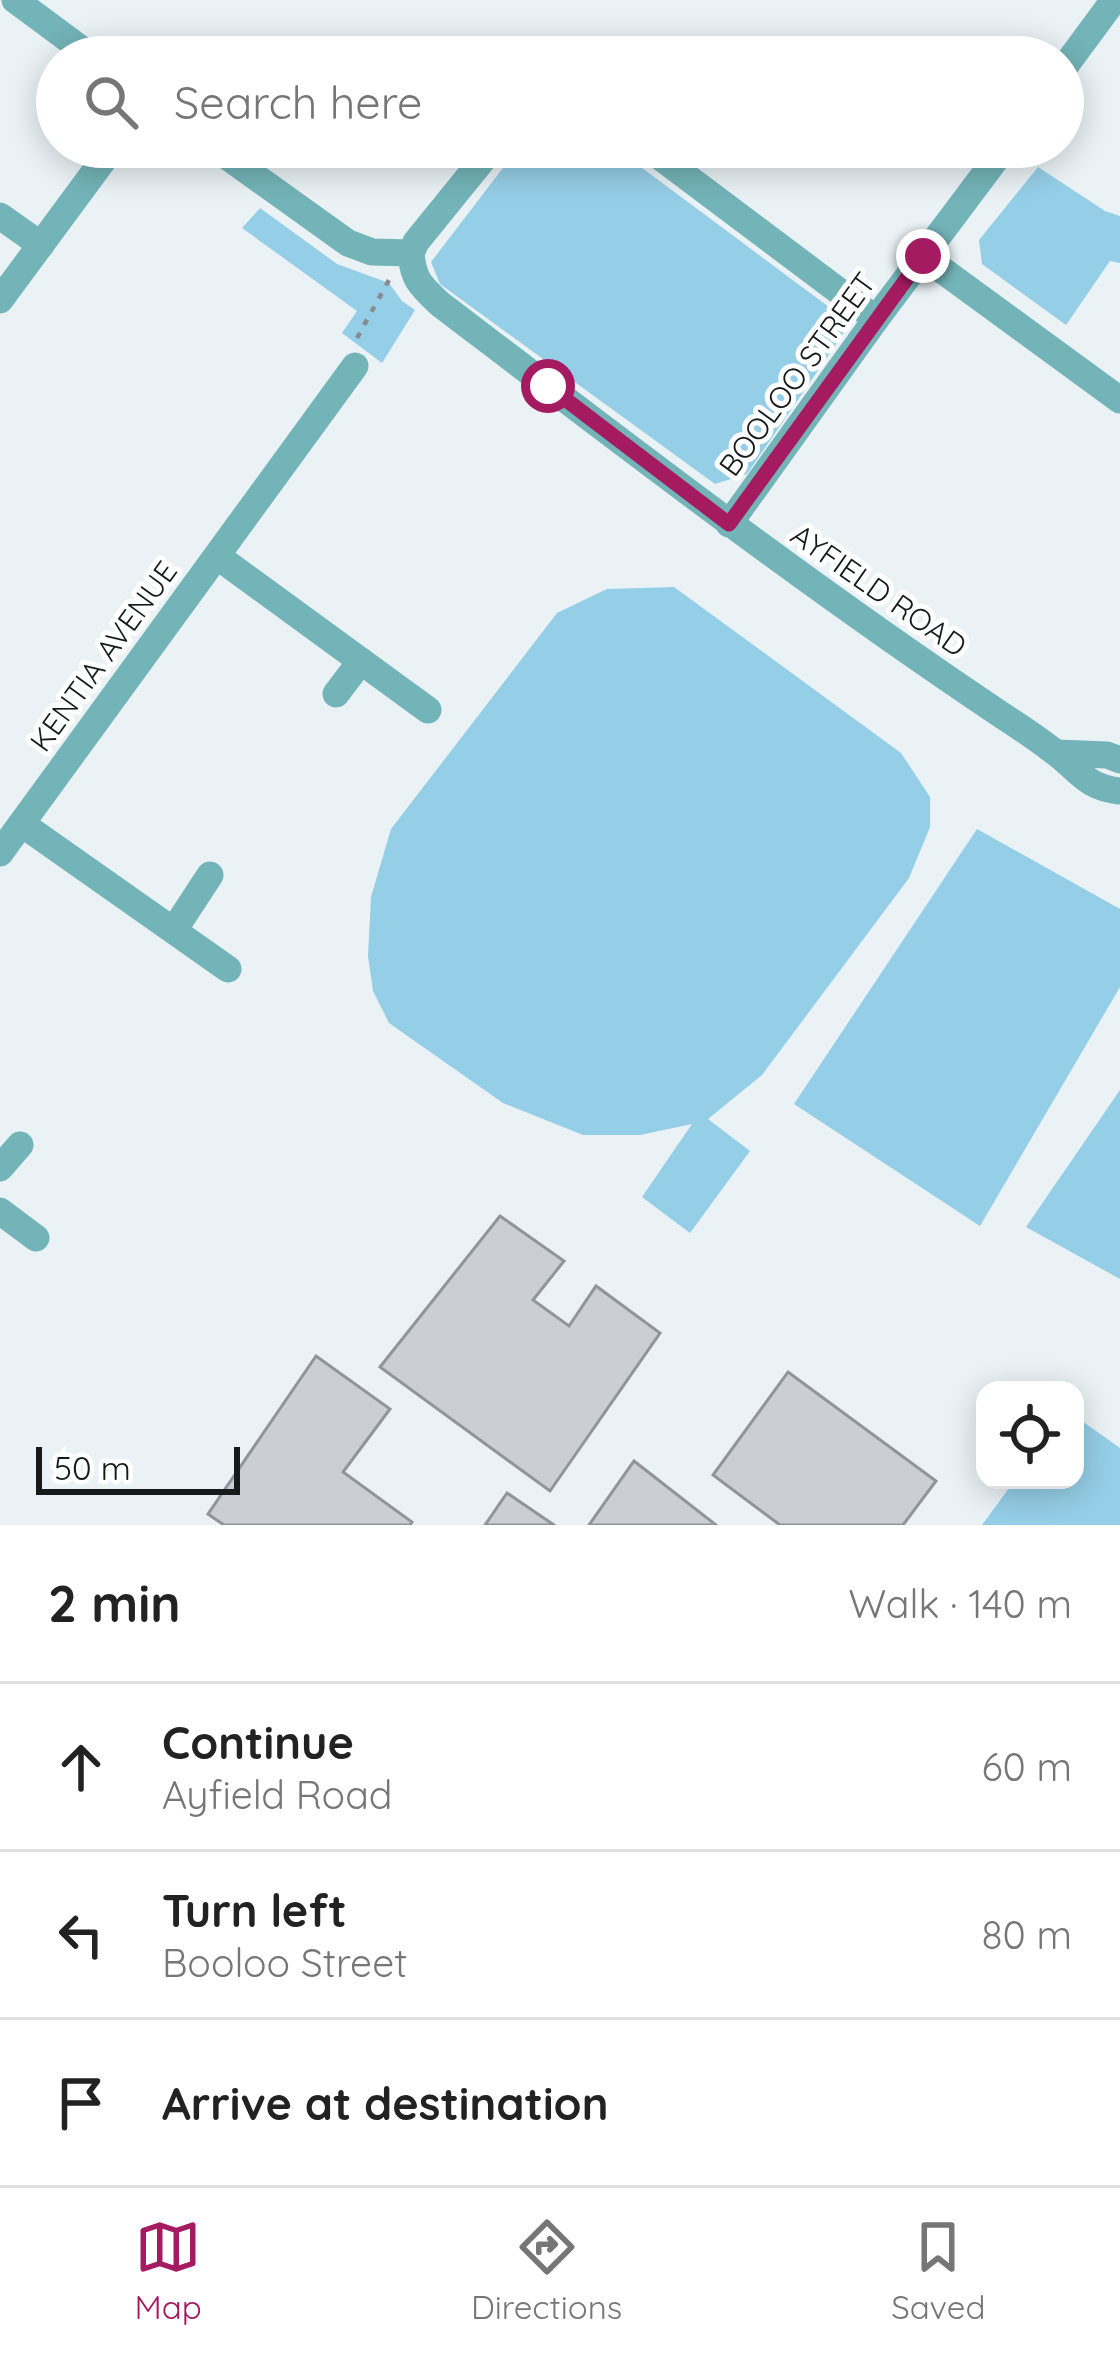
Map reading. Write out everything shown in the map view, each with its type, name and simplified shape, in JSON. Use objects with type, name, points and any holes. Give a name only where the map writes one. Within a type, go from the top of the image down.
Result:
[{"type":"street","points":[[15,0],[64,36]]},
{"type":"street","points":[[1084,41],[1114,0]]},
{"type":"street","points":[[0,300],[97,168]]},
{"type":"street","points":[[242,168],[348,243],[372,252],[411,253],[476,168]]},
{"type":"street","points":[[675,168],[875,319]]},
{"type":"street","name":"BOOLOO STREET","points":[[729,524],[988,168]]},
{"type":"street","points":[[0,216],[40,245]]},
{"type":"street","name":"AYFIELD ROAD","points":[[411,253],[412,273],[440,304],[729,524],[1057,753],[1089,783],[1120,791]]},
{"type":"street","points":[[923,256],[1120,400]]},
{"type":"street","name":"KENTIA AVENUE","points":[[0,854],[355,367]]},
{"type":"street","points":[[217,556],[428,710]]},
{"type":"street","points":[[336,694],[361,661]]},
{"type":"street","name":"AYFIELD ROAD","points":[[1057,753],[1107,754],[1120,760]]},
{"type":"street","points":[[22,824],[228,969]]},
{"type":"street","points":[[174,931],[210,875]]},
{"type":"street","points":[[0,1168],[20,1145]]},
{"type":"street","points":[[0,1211],[36,1238]]},
{"type":"path","points":[[355,367],[354,342],[389,283]]},
{"type":"shaded area","points":[[503,168],[642,168],[837,313],[843,334],[747,474],[715,484],[440,284],[431,262]]},
{"type":"shaded area","points":[[1037,168],[1120,216],[1120,263],[1110,261],[1066,325],[982,264],[979,240]]},
{"type":"shaded area","points":[[260,208],[337,264],[389,283],[415,310],[382,363],[342,333],[357,311],[242,228]]},
{"type":"shaded area","points":[[674,587],[901,753],[930,797],[930,827],[909,878],[762,1075],[708,1119],[750,1151],[690,1233],[642,1197],[692,1124],[640,1135],[583,1135],[503,1103],[389,1023],[373,991],[368,956],[371,897],[391,829],[557,613],[607,589]]},
{"type":"shaded area","points":[[977,829],[1120,909],[1120,987],[980,1226],[794,1104]]},
{"type":"shaded area","points":[[1120,1090],[1120,1279],[1026,1227]]},
{"type":"shaded area","points":[[1084,1422],[1120,1448],[1120,1525],[982,1525],[1008,1489],[1084,1489]]},
{"type":"building","points":[[500,1216],[564,1261],[533,1300],[569,1326],[596,1286],[660,1333],[550,1491],[380,1367]]},
{"type":"building","points":[[316,1356],[390,1409],[343,1472],[410,1525],[224,1525],[208,1514]]},
{"type":"building","points":[[788,1372],[936,1481],[903,1525],[780,1525],[713,1475]]},
{"type":"building","points":[[634,1461],[716,1525],[589,1525]]},
{"type":"building","points":[[507,1493],[554,1525],[485,1525]]},
{"type":"route","points":[[548,386],[729,524],[923,256]]}]
